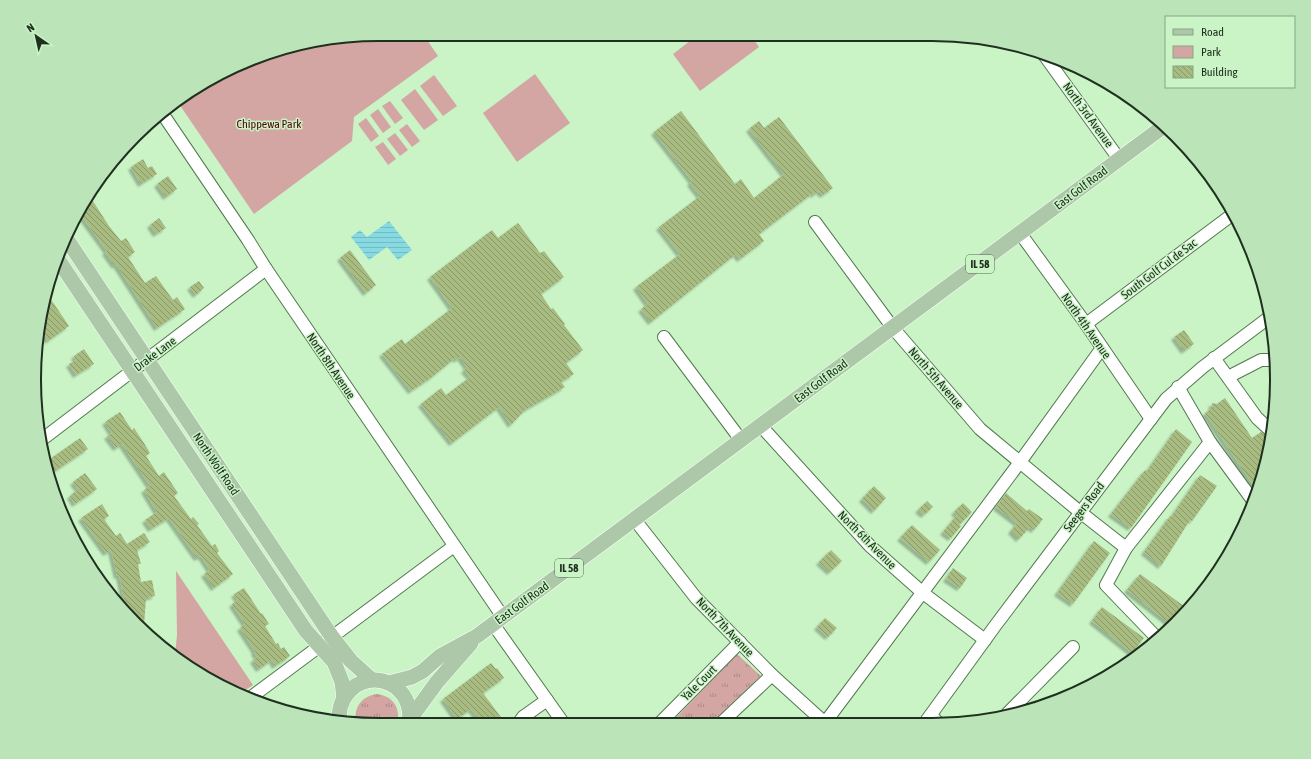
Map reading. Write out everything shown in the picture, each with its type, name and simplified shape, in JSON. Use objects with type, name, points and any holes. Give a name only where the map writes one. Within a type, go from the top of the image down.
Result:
[{"type":"main road","name":"East Golf Road","points":[[389,683],[412,677],[423,671],[440,656],[477,636],[1160,129]]},
{"type":"main road","name":"North Wolf Road","points":[[70,244],[332,637],[351,661],[372,680]]},
{"type":"main road","name":"North Wolf Road","points":[[61,265],[306,631],[334,662],[342,682],[341,716]]},
{"type":"main road","name":"East Golf Road","points":[[413,718],[437,682],[477,636]]},
{"type":"main road","name":"IL 58","points":[[372,680],[389,683],[398,689],[405,697],[409,708],[410,718]]},
{"type":"main road","points":[[342,702],[351,689],[361,683],[372,680]]},
{"type":"street","name":"North 3rd Avenue","points":[[1057,66],[1119,159]]},
{"type":"street","name":"North 8th Avenue","points":[[165,118],[454,546],[546,700],[560,718]]},
{"type":"street","name":"South Golf Cul de Sac","points":[[1086,324],[1229,217]]},
{"type":"street","name":"North 5th Avenue","points":[[815,222],[893,328],[980,429],[1126,548]]},
{"type":"street","name":"North 4th Avenue","points":[[1020,233],[1086,324],[1151,419]]},
{"type":"street","name":"Drake Lane","points":[[46,436],[266,269]]},
{"type":"street","name":"Seegers Road","points":[[933,718],[984,640],[1166,399],[1178,387],[1214,358],[1264,321]]},
{"type":"street","points":[[664,337],[741,440]]},
{"type":"street","points":[[829,718],[1020,462],[1102,348]]},
{"type":"street","points":[[1214,358],[1257,418],[1266,427]]},
{"type":"street","points":[[1228,377],[1261,360],[1269,360]]},
{"type":"street","points":[[1178,387],[1210,442],[1249,495]]},
{"type":"street","name":"North 6th Avenue","points":[[761,426],[870,546],[923,592],[984,640]]},
{"type":"street","points":[[1154,635],[1106,585],[1126,548],[1210,442]]},
{"type":"street","name":"North 7th Avenue","points":[[635,520],[696,598],[819,718]]},
{"type":"street","points":[[255,694],[454,546]]},
{"type":"street","name":"Yale Court","points":[[665,718],[740,642]]},
{"type":"street","points":[[1014,707],[1073,647]]},
{"type":"street","points":[[726,718],[772,674]]},
{"type":"street","points":[[523,718],[546,700]]},
{"type":"street","points":[[334,715],[342,702]]},
{"type":"green space","name":"Chippewa Park","points":[[428,41],[438,56],[354,117],[352,141],[254,214],[180,106],[210,86],[230,76],[271,59],[292,53],[335,44],[357,42]]},
{"type":"green space","points":[[690,41],[755,41],[759,47],[700,91],[673,54]]},
{"type":"green space","points":[[535,74],[570,123],[517,162],[483,113]]},
{"type":"green space","points":[[434,75],[457,106],[443,116],[420,86]]},
{"type":"green space","points":[[415,89],[438,120],[424,130],[401,100]]},
{"type":"green space","points":[[390,101],[403,118],[395,124],[382,106]]},
{"type":"green space","points":[[378,109],[391,127],[383,133],[370,115]]},
{"type":"green space","points":[[366,118],[379,136],[371,142],[358,124]]},
{"type":"green space","points":[[407,124],[420,141],[412,147],[399,130]]},
{"type":"green space","points":[[395,133],[408,150],[400,156],[387,139]]},
{"type":"green space","points":[[383,142],[396,159],[388,165],[375,147]]},
{"type":"green space","points":[[176,571],[253,685],[246,690],[210,673],[191,661],[176,650],[177,635]]},
{"type":"green space","points":[[737,654],[761,676],[717,718],[676,718]]},
{"type":"green space","points":[[371,695],[383,695],[391,700],[397,708],[398,718],[356,717],[359,704],[366,697]]},
{"type":"water","points":[[389,221],[412,250],[398,260],[387,247],[369,260],[351,237],[360,230],[367,237]]},
{"type":"building","points":[[681,111],[735,184],[741,179],[754,198],[784,174],[749,129],[759,121],[764,128],[779,117],[833,188],[823,195],[819,191],[814,195],[813,193],[759,234],[764,241],[740,259],[736,254],[651,322],[641,309],[648,304],[636,287],[680,254],[659,227],[700,196],[690,183],[692,181],[654,132]]},
{"type":"building","points":[[143,159],[148,168],[152,166],[157,174],[141,184],[131,167]]},
{"type":"building","points":[[168,176],[177,189],[166,197],[157,184]]},
{"type":"building","points":[[92,200],[109,226],[121,241],[126,238],[135,252],[128,257],[145,283],[156,276],[173,300],[177,297],[185,309],[157,328],[116,264],[115,266],[105,252],[107,251],[82,217]]},
{"type":"building","points":[[159,218],[166,228],[156,234],[150,225]]},
{"type":"building","points":[[518,223],[540,253],[544,251],[564,277],[541,294],[583,350],[566,363],[574,374],[561,382],[565,387],[525,410],[511,425],[499,407],[452,443],[421,404],[441,388],[446,395],[470,377],[464,370],[467,367],[460,357],[457,360],[455,358],[432,377],[411,391],[382,354],[402,339],[405,344],[452,308],[430,277],[492,230],[498,238]]},
{"type":"building","points":[[350,250],[376,285],[366,293],[340,258]]},
{"type":"building","points":[[199,281],[204,288],[196,295],[190,287]]},
{"type":"building","points":[[51,300],[69,326],[48,341],[44,335]]},
{"type":"building","points":[[1184,330],[1194,344],[1184,351],[1174,337]]},
{"type":"building","points":[[84,349],[94,364],[76,375],[69,364],[76,360],[74,356]]},
{"type":"building","points":[[1225,398],[1252,438],[1261,432],[1265,435],[1253,485],[1205,413],[1211,409],[1212,403],[1217,404]]},
{"type":"building","points":[[120,412],[132,430],[134,428],[144,443],[150,453],[146,456],[159,476],[164,472],[178,493],[174,496],[191,519],[193,517],[199,524],[197,525],[212,546],[215,544],[219,551],[217,553],[233,574],[214,588],[204,574],[210,570],[201,556],[197,558],[169,518],[151,529],[145,520],[157,512],[144,490],[150,486],[122,444],[116,448],[107,436],[112,433],[105,422]]},
{"type":"building","points":[[1176,429],[1192,442],[1131,528],[1111,514],[1145,470],[1147,471]]},
{"type":"building","points":[[80,438],[88,449],[54,471],[51,458]]},
{"type":"building","points":[[85,473],[97,489],[75,504],[70,496],[78,489],[73,482]]},
{"type":"building","points":[[1200,475],[1217,486],[1192,521],[1190,520],[1161,566],[1144,552],[1170,516],[1171,517]]},
{"type":"building","points":[[874,486],[886,498],[874,511],[862,499]]},
{"type":"building","points":[[1006,493],[1027,511],[1029,509],[1043,519],[1034,530],[1030,527],[1019,539],[1011,531],[1017,523],[996,507]]},
{"type":"building","points":[[927,501],[933,507],[924,515],[918,510]]},
{"type":"building","points":[[963,503],[972,512],[959,525],[961,526],[951,538],[943,532],[957,515],[954,512]]},
{"type":"building","points":[[102,504],[109,516],[104,519],[116,536],[120,533],[127,544],[144,533],[150,542],[137,550],[141,564],[138,564],[141,582],[152,580],[155,596],[146,598],[144,623],[125,603],[119,575],[117,576],[111,550],[106,553],[81,518]]},
{"type":"building","points":[[912,525],[940,550],[929,562],[900,538]]},
{"type":"building","points":[[1094,541],[1110,553],[1073,604],[1057,593]]},
{"type":"building","points":[[831,550],[842,561],[830,572],[819,562]]},
{"type":"building","points":[[953,568],[967,578],[960,588],[946,579]]},
{"type":"building","points":[[1140,574],[1183,606],[1168,622],[1127,590]]},
{"type":"building","points":[[244,588],[269,624],[265,626],[276,644],[278,643],[281,649],[284,647],[290,656],[275,666],[272,660],[259,669],[253,660],[257,657],[254,652],[255,651],[240,628],[245,624],[232,604],[238,600],[234,594]]},
{"type":"building","points":[[1102,607],[1144,638],[1132,653],[1092,621]]},
{"type":"building","points":[[825,618],[837,628],[828,637],[817,627]]},
{"type":"building","points":[[491,663],[496,669],[497,668],[504,678],[483,693],[502,718],[478,718],[471,709],[456,718],[443,699]]}]
